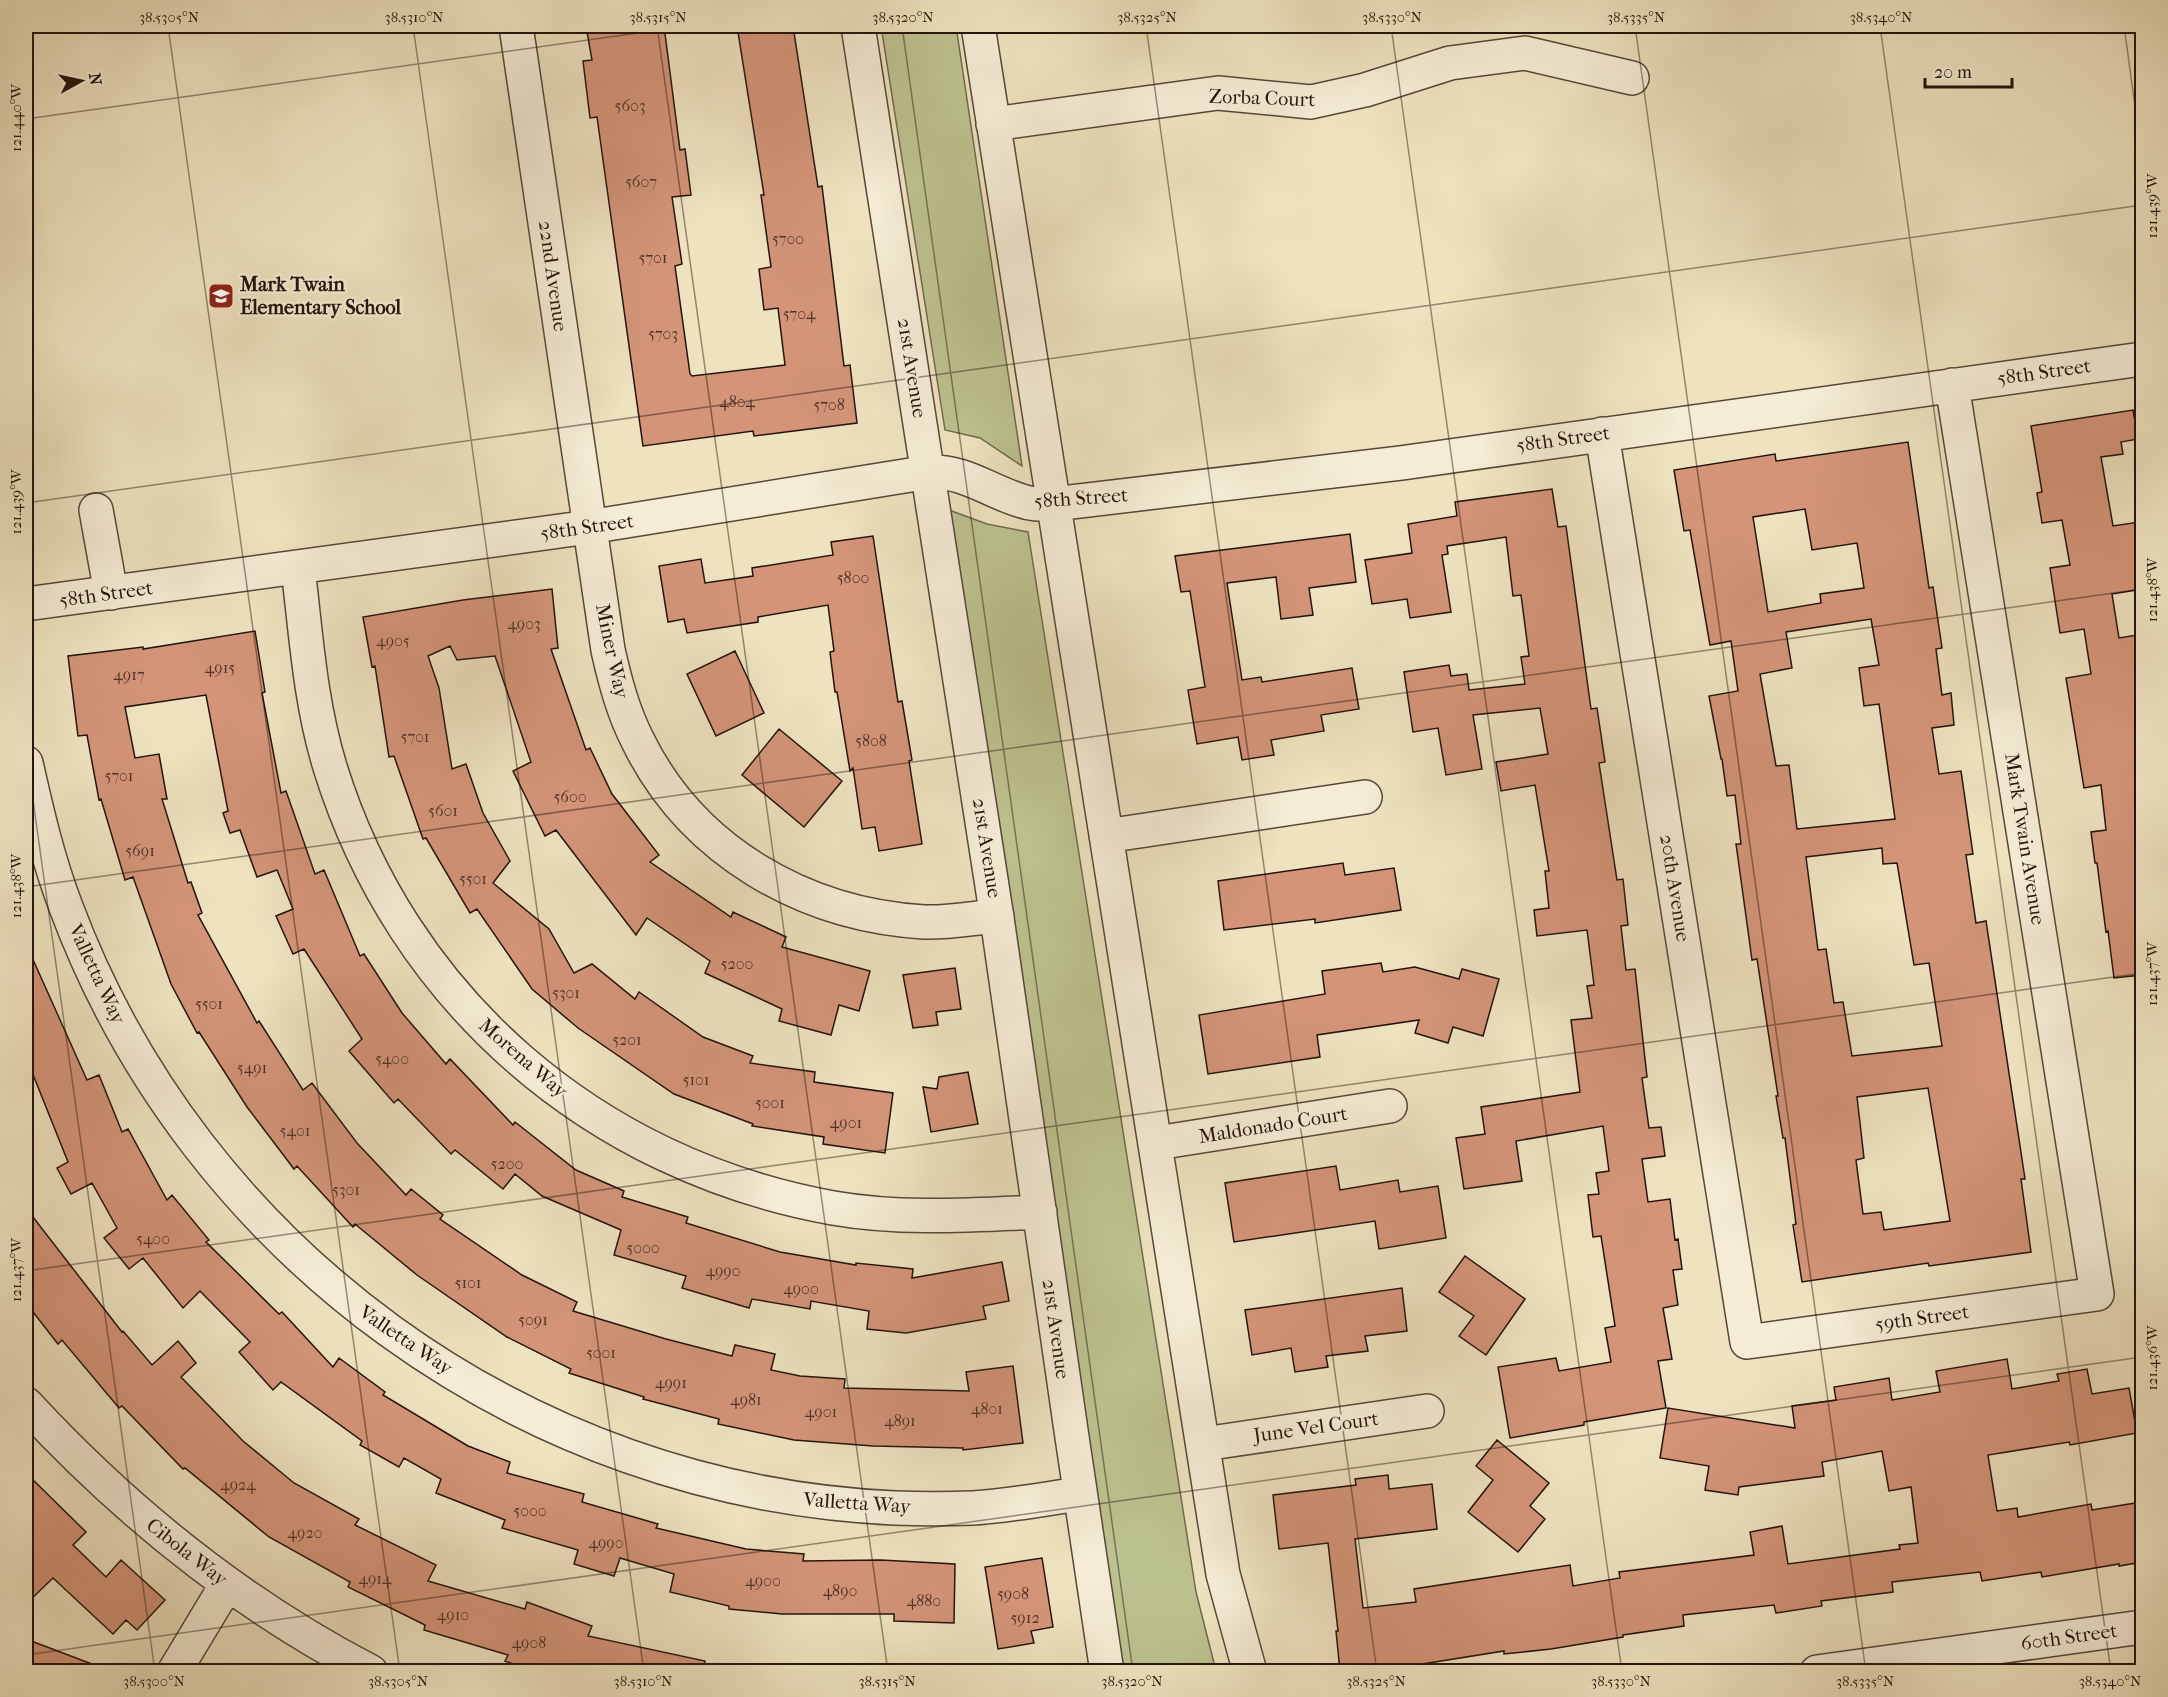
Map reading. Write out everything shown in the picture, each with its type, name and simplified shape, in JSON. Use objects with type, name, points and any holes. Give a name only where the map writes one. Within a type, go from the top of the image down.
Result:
[{"type":"street","name":"22nd Avenue","points":[[516,26],[589,527]]},
{"type":"street","name":"21st Avenue","points":[[858,26],[997,916],[1079,1494],[1107,1671]]},
{"type":"street","points":[[978,26],[1223,1574],[1250,1671]]},
{"type":"street","name":"Zorba Court","points":[[993,124],[1218,93],[1311,102],[1365,90],[1450,63],[1525,53],[1632,78]]},
{"type":"street","name":"58th Street","points":[[26,604],[589,527],[929,472],[956,474],[1023,502],[1054,504],[1401,463],[2142,359]]},
{"type":"street","name":"Mark Twain Avenue","points":[[1953,385],[2097,1294]]},
{"type":"street","name":"20th Avenue","points":[[1602,434],[1747,1342]]},
{"type":"street","points":[[96,510],[111,593]]},
{"type":"street","name":"Miner Way","points":[[589,527],[608,650],[619,695],[638,741],[662,780],[691,817],[720,844],[752,868],[792,891],[836,907],[875,917],[926,922],[997,916]]},
{"type":"street","name":"Morena Way","points":[[298,568],[312,692],[329,765],[352,828],[381,888],[435,970],[479,1021],[527,1066],[571,1100],[627,1136],[697,1170],[759,1191],[835,1208],[890,1215],[945,1216],[1040,1212]]},
{"type":"street","name":"Valletta Way","points":[[26,763],[41,831],[66,908],[93,972],[136,1053],[180,1121],[229,1185],[285,1244],[345,1298],[410,1346],[492,1397],[580,1439],[640,1461],[718,1484],[797,1499],[894,1508],[975,1508],[1079,1494]]},
{"type":"street","points":[[1107,836],[1365,797]]},
{"type":"street","name":"Maldonado Court","points":[[1156,1143],[1390,1106]]},
{"type":"street","name":"59th Street","points":[[1747,1342],[2097,1294]]},
{"type":"street","name":"Cibola Way","points":[[26,1404],[85,1466],[164,1536],[267,1612],[371,1671]]},
{"type":"street","name":"June Vel Court","points":[[1204,1443],[1427,1411]]},
{"type":"street","points":[[174,1671],[227,1584]]},
{"type":"street","name":"60th Street","points":[[1817,1671],[2142,1627]]},
{"type":"green space","points":[[881,26],[956,26],[1022,466],[980,438],[945,430]]},
{"type":"green space","points":[[949,510],[987,524],[1028,532],[1196,1592],[1216,1671],[1122,1671]]},
{"type":"building","points":[[586,26],[664,26],[680,150],[685,149],[691,195],[672,197],[682,264],[675,266],[692,376],[785,365],[778,308],[764,310],[759,269],[771,267],[761,195],[764,195],[737,26],[793,26],[818,187],[822,186],[844,366],[850,365],[857,423],[754,436],[753,431],[643,446],[597,117],[590,118],[583,61],[592,60]]},
{"type":"building","points":[[2133,410],[2138,439],[2121,442],[2123,454],[2101,457],[2113,526],[2139,522],[2142,543],[2142,589],[2112,594],[2119,638],[2137,635],[2142,669],[2142,690],[2135,691],[2142,740],[2142,975],[2114,978],[2091,832],[2106,830],[2101,785],[2084,788],[2066,678],[2091,674],[2084,629],[2060,633],[2050,568],[2070,565],[2062,520],[2042,523],[2037,493],[2042,492],[2031,426]]},
{"type":"building","points":[[1908,442],[1929,588],[1933,587],[1942,648],[1936,649],[1942,695],[1951,693],[1954,725],[1932,728],[1939,774],[1961,771],[1973,854],[1966,855],[1976,923],[1986,921],[2025,1179],[2021,1179],[2031,1252],[1929,1266],[1928,1263],[1802,1282],[1793,1225],[1796,1224],[1785,1138],[1783,1138],[1776,1096],[1778,1096],[1757,959],[1752,960],[1736,844],[1741,844],[1735,795],[1727,796],[1709,696],[1738,691],[1731,641],[1710,645],[1690,530],[1684,531],[1674,470],[1775,454],[1776,461]],"holes":[[[1805,509],[1812,550],[1857,543],[1864,588],[1820,594],[1821,603],[1768,612],[1753,517]],[[1871,619],[1879,665],[1859,668],[1864,706],[1879,704],[1895,819],[1797,829],[1789,765],[1776,766],[1760,674],[1792,668],[1786,632]],[[1882,848],[1883,864],[1897,863],[1914,965],[1929,963],[1942,1046],[1852,1056],[1843,1002],[1834,1003],[1826,949],[1818,950],[1806,857]],[[1928,1088],[1950,1221],[1884,1230],[1881,1212],[1863,1214],[1856,1160],[1864,1158],[1857,1097]]]},
{"type":"building","points":[[1552,489],[1558,527],[1566,526],[1591,709],[1597,708],[1605,762],[1599,763],[1617,880],[1623,879],[1628,925],[1621,926],[1626,970],[1635,969],[1647,1077],[1642,1078],[1649,1128],[1661,1127],[1665,1156],[1642,1159],[1648,1202],[1670,1199],[1675,1240],[1678,1239],[1682,1269],[1673,1270],[1678,1305],[1663,1308],[1672,1359],[1658,1361],[1666,1408],[1510,1438],[1498,1367],[1556,1358],[1559,1371],[1611,1362],[1605,1328],[1615,1326],[1601,1236],[1593,1237],[1588,1195],[1599,1194],[1596,1173],[1609,1171],[1603,1126],[1516,1141],[1522,1181],[1464,1189],[1456,1138],[1485,1134],[1481,1107],[1580,1092],[1571,1020],[1592,1018],[1587,986],[1594,985],[1587,930],[1537,936],[1534,910],[1549,908],[1545,871],[1549,871],[1535,785],[1501,791],[1496,762],[1548,754],[1540,708],[1473,715],[1482,769],[1446,775],[1438,728],[1413,732],[1404,672],[1449,665],[1451,676],[1467,674],[1469,690],[1525,684],[1521,657],[1529,656],[1521,595],[1513,596],[1506,537],[1447,546],[1448,554],[1442,555],[1451,612],[1410,618],[1407,599],[1372,604],[1365,560],[1412,553],[1408,524],[1457,516],[1455,502]]},
{"type":"building","points":[[1350,534],[1356,582],[1309,588],[1313,615],[1281,619],[1276,577],[1227,583],[1242,680],[1261,677],[1262,682],[1352,668],[1359,709],[1321,715],[1324,731],[1271,740],[1274,755],[1242,760],[1238,737],[1197,744],[1188,690],[1205,687],[1190,591],[1181,592],[1175,556]]},
{"type":"building","points":[[873,536],[898,702],[902,701],[912,760],[909,761],[922,844],[879,851],[875,827],[862,829],[853,768],[850,771],[837,692],[835,692],[830,652],[834,651],[828,605],[758,617],[758,622],[687,633],[684,619],[668,622],[659,566],[701,559],[705,583],[753,576],[752,568],[833,555],[831,542]]},
{"type":"building","points":[[552,589],[558,648],[551,649],[586,750],[590,748],[612,794],[659,855],[650,862],[731,917],[733,912],[786,937],[782,947],[870,971],[859,1011],[839,1005],[831,1035],[779,1021],[782,1009],[705,973],[710,961],[647,918],[636,935],[556,830],[545,836],[513,771],[531,762],[495,656],[457,660],[450,646],[428,656],[439,688],[452,769],[466,764],[483,813],[510,861],[493,883],[549,929],[574,973],[592,964],[635,999],[639,992],[703,1037],[753,1056],[750,1063],[815,1072],[814,1082],[893,1093],[885,1153],[823,1144],[824,1137],[752,1126],[753,1124],[674,1094],[578,1028],[532,989],[477,909],[470,913],[426,838],[423,839],[394,756],[389,757],[375,666],[372,667],[363,617],[463,600]]},
{"type":"building","points":[[255,631],[265,692],[262,693],[281,793],[286,791],[315,874],[324,870],[360,956],[364,954],[402,1013],[446,1064],[450,1059],[513,1125],[515,1122],[576,1170],[624,1191],[622,1197],[688,1217],[686,1223],[780,1252],[856,1265],[856,1263],[913,1269],[912,1278],[1002,1262],[1009,1301],[983,1306],[986,1319],[906,1333],[867,1329],[869,1311],[811,1301],[810,1309],[752,1299],[749,1308],[682,1288],[686,1276],[614,1255],[621,1230],[542,1196],[515,1174],[503,1189],[455,1150],[451,1154],[398,1099],[394,1103],[349,1051],[362,1039],[304,949],[293,954],[276,916],[293,909],[277,870],[257,877],[240,830],[230,833],[223,813],[228,811],[206,695],[125,707],[135,758],[159,754],[167,799],[162,799],[188,883],[191,882],[202,913],[198,915],[257,1023],[259,1021],[303,1090],[312,1083],[357,1143],[406,1195],[411,1189],[443,1215],[440,1219],[522,1275],[577,1302],[573,1311],[732,1356],[735,1345],[775,1354],[771,1370],[800,1376],[845,1379],[844,1388],[969,1391],[966,1372],[1013,1366],[1023,1443],[963,1450],[963,1448],[873,1446],[794,1440],[718,1424],[719,1419],[643,1399],[644,1397],[569,1373],[571,1369],[507,1337],[417,1275],[355,1224],[353,1227],[297,1166],[294,1169],[247,1107],[199,1032],[197,1033],[171,984],[133,877],[125,880],[101,799],[99,800],[87,735],[78,736],[68,656],[143,647],[143,649]]},
{"type":"building","points":[[735,651],[764,713],[716,736],[687,674]]},
{"type":"building","points":[[779,729],[842,781],[804,827],[742,775]]},
{"type":"building","points":[[1343,863],[1345,875],[1394,868],[1401,910],[1315,923],[1315,919],[1224,930],[1218,881]]},
{"type":"building","points":[[26,944],[87,1080],[99,1075],[122,1132],[128,1129],[167,1200],[172,1195],[209,1240],[206,1242],[279,1314],[282,1312],[333,1367],[339,1358],[385,1392],[383,1395],[468,1446],[510,1462],[507,1473],[584,1494],[582,1502],[658,1524],[656,1528],[746,1549],[804,1554],[803,1561],[881,1560],[955,1564],[954,1623],[894,1621],[894,1614],[782,1614],[729,1609],[729,1606],[670,1592],[674,1574],[620,1558],[614,1576],[574,1564],[578,1550],[502,1528],[505,1520],[436,1493],[441,1479],[404,1458],[399,1467],[360,1445],[362,1441],[281,1382],[273,1390],[239,1352],[250,1342],[200,1291],[183,1308],[143,1258],[129,1269],[104,1238],[117,1228],[92,1183],[71,1194],[57,1168],[68,1162],[26,1057]]},
{"type":"building","points":[[1381,963],[1383,972],[1415,967],[1459,979],[1462,969],[1499,979],[1483,1036],[1453,1027],[1448,1043],[1415,1033],[1419,1020],[1317,1035],[1320,1057],[1208,1074],[1199,1015],[1325,994],[1322,971]]},
{"type":"building","points":[[955,968],[961,1009],[936,1012],[938,1025],[913,1028],[903,975]]},
{"type":"building","points":[[968,1072],[978,1124],[931,1132],[923,1087],[937,1089],[939,1077]]},
{"type":"building","points":[[1336,1166],[1340,1190],[1398,1180],[1400,1192],[1438,1186],[1446,1238],[1379,1249],[1375,1221],[1234,1242],[1225,1183]]},
{"type":"building","points":[[26,1208],[122,1332],[152,1365],[178,1341],[196,1363],[181,1377],[243,1441],[294,1483],[359,1519],[355,1525],[436,1565],[428,1581],[525,1609],[527,1602],[592,1626],[588,1636],[705,1661],[704,1671],[533,1671],[505,1661],[508,1655],[424,1630],[425,1625],[348,1587],[350,1582],[269,1537],[185,1468],[183,1469],[122,1406],[119,1408],[62,1340],[58,1344],[26,1303]]},
{"type":"building","points":[[1465,1256],[1525,1299],[1486,1355],[1459,1336],[1474,1316],[1439,1292]]},
{"type":"building","points":[[1402,1288],[1407,1331],[1365,1336],[1368,1351],[1326,1356],[1328,1367],[1295,1372],[1291,1348],[1252,1355],[1245,1310]]},
{"type":"building","points":[[2007,1359],[2012,1389],[2059,1381],[2057,1374],[2087,1369],[2092,1394],[2129,1388],[2137,1433],[2070,1445],[2069,1442],[1988,1455],[1997,1511],[2017,1508],[2018,1517],[2091,1504],[2092,1510],[2142,1502],[2142,1562],[2042,1577],[2041,1572],[1982,1581],[1980,1572],[1892,1582],[1893,1592],[1821,1601],[1822,1606],[1776,1613],[1774,1605],[1683,1615],[1684,1626],[1551,1649],[1504,1654],[1504,1651],[1385,1671],[1340,1671],[1328,1543],[1279,1549],[1273,1495],[1356,1485],[1355,1479],[1388,1475],[1389,1489],[1432,1484],[1437,1529],[1355,1539],[1363,1608],[1416,1602],[1414,1589],[1570,1565],[1573,1586],[1620,1578],[1619,1572],[1754,1555],[1750,1532],[1782,1526],[1788,1564],[1900,1549],[1899,1545],[1918,1543],[1911,1487],[1889,1491],[1882,1451],[1822,1462],[1824,1476],[1739,1487],[1738,1495],[1705,1490],[1709,1466],[1660,1458],[1668,1408],[1795,1428],[1792,1406],[1836,1400],[1834,1387],[1889,1378],[1892,1400],[1940,1392],[1936,1371]]},
{"type":"building","points":[[1497,1440],[1549,1483],[1530,1506],[1545,1519],[1518,1552],[1468,1512],[1493,1480],[1476,1466]]},
{"type":"building","points":[[26,1473],[86,1532],[73,1545],[106,1577],[121,1560],[165,1600],[137,1630],[126,1620],[113,1634],[53,1578],[26,1604]]},
{"type":"building","points":[[1042,1558],[1053,1627],[1031,1631],[1034,1643],[998,1649],[985,1567]]},
{"type":"building","points":[[26,1639],[105,1669],[104,1671],[26,1671]]},
{"type":"place","name":"Mark Twain Elementary School","points":[[221,296]]}]
